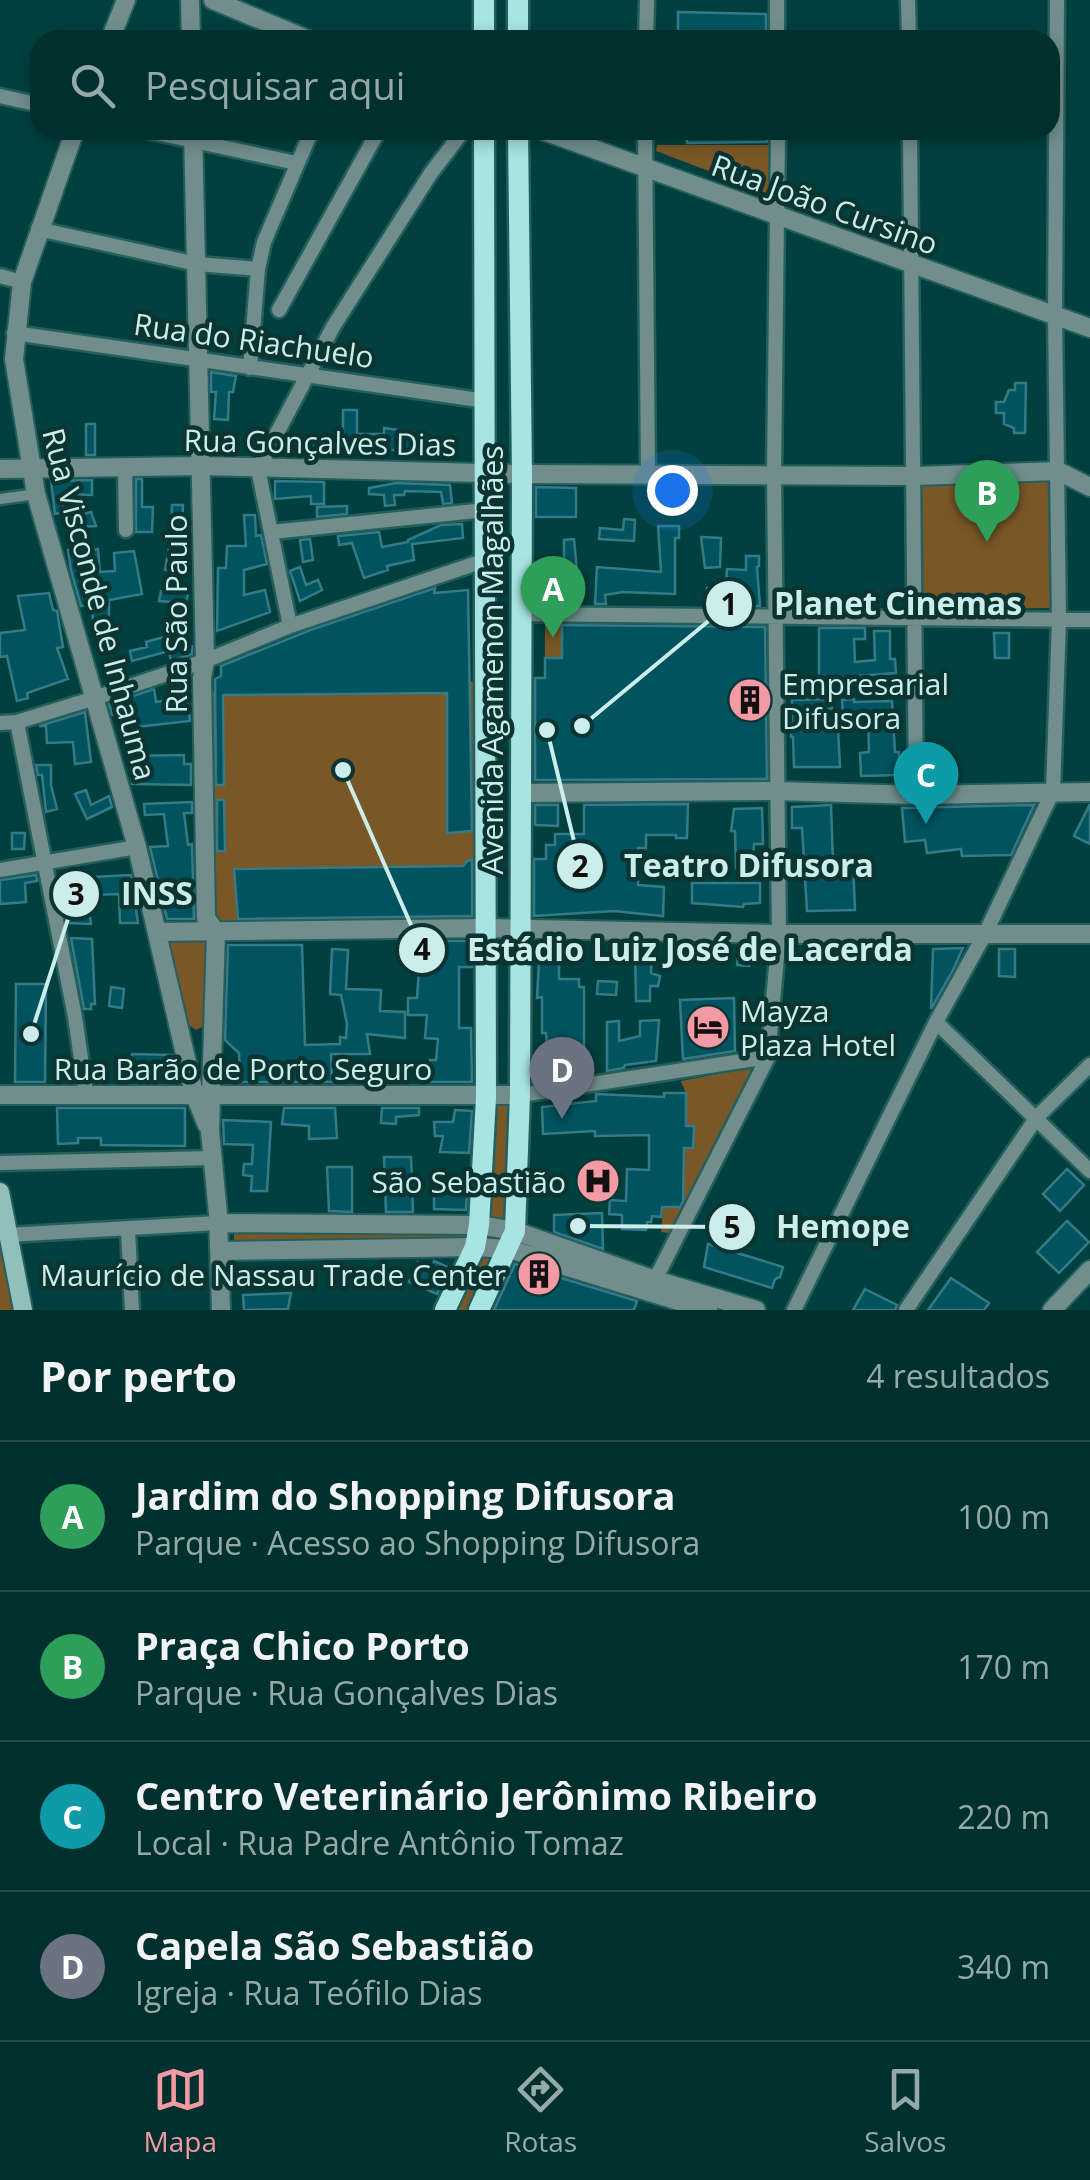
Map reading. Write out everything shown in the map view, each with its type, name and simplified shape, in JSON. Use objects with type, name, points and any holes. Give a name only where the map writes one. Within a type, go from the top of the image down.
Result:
[{"type":"main road","points":[[484,0],[484,30]]},
{"type":"main road","points":[[518,0],[518,30]]},
{"type":"main road","name":"Avenida Agamenon Magalhães","points":[[445,1310],[475,1247],[486,1098],[484,140]]},
{"type":"main road","name":"Avenida Agamenon Magalhães","points":[[512,1240],[520,1095],[521,928],[518,140]]},
{"type":"main road","points":[[0,1192],[24,1310]]},
{"type":"main road","points":[[480,1310],[512,1240]]},
{"type":"street","points":[[114,30],[126,0]]},
{"type":"street","points":[[190,0],[191,30]]},
{"type":"street","points":[[213,0],[285,30]]},
{"type":"street","points":[[646,30],[647,0]]},
{"type":"street","points":[[777,0],[777,30]]},
{"type":"street","points":[[908,0],[909,30]]},
{"type":"street","points":[[1057,0],[1057,30]]},
{"type":"street","points":[[0,96],[30,103]]},
{"type":"street","name":"Rua Visconde de Inhauma","points":[[70,140],[22,282],[7,359],[36,494],[138,847],[181,1033],[204,1094]]},
{"type":"street","name":"Rua São Paulo","points":[[193,140],[202,466],[206,918],[216,932],[214,1028],[204,1094]]},
{"type":"street","points":[[205,140],[296,163]]},
{"type":"street","points":[[250,368],[258,269],[272,219],[307,140]]},
{"type":"street","points":[[279,310],[374,140]]},
{"type":"street","points":[[290,626],[258,468],[352,297],[456,140]]},
{"type":"street","name":"Rua João Cursino","points":[[567,140],[1090,328]]},
{"type":"street","points":[[645,140],[648,474]]},
{"type":"street","points":[[655,1280],[768,1056],[779,934],[774,474],[778,140]]},
{"type":"street","points":[[910,140],[916,795]]},
{"type":"street","points":[[794,1310],[936,1022],[986,932],[1053,791],[1060,621],[1056,140]]},
{"type":"street","points":[[38,230],[196,264],[258,269]]},
{"type":"street","points":[[0,276],[22,282]]},
{"type":"street","name":"Rua do Riachuelo","points":[[14,333],[486,401]]},
{"type":"street","points":[[125,466],[126,530]]},
{"type":"street","name":"Rua Gonçalves Dias","points":[[0,469],[202,466],[522,474],[916,476],[1058,471]]},
{"type":"street","points":[[1058,471],[1090,487]]},
{"type":"street","points":[[0,500],[36,494]]},
{"type":"street","points":[[271,532],[486,510]]},
{"type":"street","points":[[0,723],[18,722],[95,698],[205,661],[290,626],[483,562]]},
{"type":"street","points":[[520,619],[1090,620]]},
{"type":"street","points":[[18,722],[86,1093]]},
{"type":"street","points":[[520,793],[1090,792]]},
{"type":"street","points":[[0,870],[138,847]]},
{"type":"street","points":[[158,932],[521,928],[779,934],[1090,934]]},
{"type":"street","points":[[936,1022],[1090,1170]]},
{"type":"street","points":[[181,1033],[200,1035],[214,1028]]},
{"type":"street","points":[[520,1095],[768,1056]]},
{"type":"street","points":[[906,1310],[1037,1117],[1090,1065]]},
{"type":"street","points":[[204,1094],[218,1222],[221,1310]]},
{"type":"street","name":"Rua Barão de Porto Seguro","points":[[0,1095],[520,1095]]},
{"type":"street","points":[[0,1163],[212,1158]]},
{"type":"street","points":[[7,1235],[218,1222],[479,1225],[708,1310]]},
{"type":"street","points":[[128,1230],[132,1310]]},
{"type":"street","points":[[220,1251],[475,1247],[512,1240],[756,1310]]},
{"type":"street","points":[[1052,1310],[1090,1270]]},
{"type":"shaded area","points":[[657,145],[771,145],[772,195],[656,151]]},
{"type":"shaded area","points":[[1051,474],[1054,608],[923,610],[920,477]]},
{"type":"shaded area","points":[[562,618],[562,658],[545,658],[545,619]]},
{"type":"shaded area","points":[[387,651],[479,684],[477,920],[212,922],[206,694]]},
{"type":"shaded area","points":[[169,941],[213,942],[210,1023],[196,1030],[183,1021]]},
{"type":"shaded area","points":[[759,1066],[674,1234],[661,1232],[663,1207],[683,1207],[683,1148],[693,1147],[694,1126],[686,1126],[686,1094],[681,1081]]},
{"type":"shaded area","points":[[493,1103],[512,1105],[508,1225],[487,1218]]},
{"type":"shaded area","points":[[476,1228],[471,1243],[234,1247],[234,1229]]},
{"type":"shaded area","points":[[0,1245],[15,1310],[0,1310]]},
{"type":"shaded area","points":[[479,1251],[500,1251],[472,1310],[451,1310]]},
{"type":"building","points":[[678,12],[766,14],[766,30],[678,30]]},
{"type":"building","points":[[687,140],[767,140],[767,142]]},
{"type":"building","points":[[211,372],[236,376],[233,392],[229,392],[228,420],[214,419],[216,392],[211,392]]},
{"type":"building","points":[[1015,383],[1026,383],[1025,433],[1014,433],[1014,428],[1004,424],[1004,413],[996,413],[996,402],[1004,402],[1009,390],[1015,390]]},
{"type":"building","points":[[343,410],[357,410],[357,434],[384,434],[384,428],[413,432],[411,451],[343,448]]},
{"type":"building","points":[[86,424],[95,424],[95,455],[86,455]]},
{"type":"building","points":[[302,437],[320,438],[319,449],[301,448]]},
{"type":"building","points":[[136,479],[142,479],[142,507],[153,507],[152,532],[136,532]]},
{"type":"building","points":[[92,480],[92,495],[62,494],[64,512],[55,514],[51,481]]},
{"type":"building","points":[[275,481],[324,482],[324,504],[311,504],[311,496],[275,499]]},
{"type":"building","points":[[396,483],[450,485],[452,503],[443,504],[441,492],[405,491],[404,495],[394,495],[395,505],[385,506],[384,495],[369,494],[369,488]]},
{"type":"building","points":[[536,487],[576,488],[576,517],[536,517]]},
{"type":"building","points":[[172,505],[183,505],[182,534],[171,533]]},
{"type":"building","points":[[347,506],[347,514],[317,517],[317,507]]},
{"type":"building","points":[[91,512],[96,526],[76,527],[75,516]]},
{"type":"building","points":[[244,515],[255,515],[256,536],[261,535],[267,564],[244,570],[244,595],[265,590],[270,612],[217,631],[218,568],[226,568],[227,546],[246,546]]},
{"type":"building","points":[[624,519],[635,520],[634,541],[599,539],[600,528],[623,530]]},
{"type":"building","points":[[462,524],[463,538],[412,544],[414,560],[387,566],[388,570],[364,578],[352,543],[339,545],[338,536],[379,532],[382,547],[408,542],[441,525]]},
{"type":"building","points":[[658,526],[679,526],[679,538],[675,538],[675,594],[622,592],[605,595],[606,604],[595,604],[597,567],[661,572]]},
{"type":"building","points":[[701,537],[721,538],[720,567],[705,568]]},
{"type":"building","points":[[310,539],[313,560],[303,562],[300,540]]},
{"type":"building","points":[[574,539],[580,604],[535,604],[535,590],[558,590],[557,565],[564,565],[564,540]]},
{"type":"building","points":[[93,546],[98,549],[100,572],[115,571],[114,553],[134,551],[142,594],[109,600],[109,621],[93,621],[92,604],[81,606],[71,570],[68,550]]},
{"type":"building","points":[[186,546],[181,572],[165,570],[169,548]]},
{"type":"building","points":[[746,556],[759,556],[760,606],[727,606],[727,597],[707,598],[707,588],[726,587],[727,569],[746,570]]},
{"type":"building","points":[[300,567],[306,585],[318,580],[322,590],[300,601],[290,571]]},
{"type":"building","points":[[435,588],[434,593],[468,590],[472,831],[447,833],[447,693],[223,695],[224,785],[216,785],[215,679],[221,676],[221,666],[313,629]]},
{"type":"building","points":[[161,591],[188,594],[183,614],[185,645],[192,646],[192,654],[171,661],[169,651],[132,661],[130,651],[171,635],[172,602],[159,601]]},
{"type":"building","points":[[49,593],[53,610],[57,611],[63,647],[57,648],[68,679],[27,693],[28,698],[17,701],[7,656],[0,657],[0,633],[25,630],[18,596]]},
{"type":"building","points":[[562,625],[765,627],[767,779],[535,780],[535,678],[545,678],[545,658],[562,658]]},
{"type":"building","points":[[819,628],[865,628],[865,639],[854,639],[855,662],[875,660],[874,631],[890,631],[890,659],[895,659],[896,673],[819,679]]},
{"type":"building","points":[[994,633],[1009,633],[1009,658],[995,658]]},
{"type":"building","points":[[154,689],[156,702],[187,697],[190,721],[127,728],[127,714],[112,715],[109,704]]},
{"type":"building","points":[[831,699],[832,709],[812,709],[813,730],[838,729],[840,767],[794,767],[792,700]]},
{"type":"building","points":[[842,700],[892,701],[899,775],[861,776],[860,753],[869,752],[868,713],[843,714]]},
{"type":"building","points":[[85,712],[91,762],[75,764],[73,742],[47,743],[46,726],[39,726]]},
{"type":"building","points":[[184,755],[184,764],[191,764],[191,785],[132,784],[130,756]]},
{"type":"building","points":[[36,765],[51,765],[57,809],[46,812],[42,775],[38,775]]},
{"type":"building","points":[[86,790],[91,805],[109,796],[112,807],[87,819],[75,794]]},
{"type":"building","points":[[217,800],[224,800],[225,851],[217,851]]},
{"type":"building","points":[[192,802],[192,813],[184,813],[188,845],[192,844],[194,919],[167,919],[150,847],[168,846],[164,814],[145,815],[144,804]]},
{"type":"building","points":[[688,804],[687,838],[646,835],[646,848],[638,848],[638,885],[664,887],[663,916],[614,911],[534,916],[534,859],[546,859],[546,845],[555,845],[555,834],[584,834],[584,805]],"holes":[[[564,861],[592,863],[593,883],[563,883]]]},
{"type":"building","points":[[1090,804],[1090,844],[1074,836]]},
{"type":"building","points":[[535,805],[558,805],[558,826],[535,825]]},
{"type":"building","points":[[831,805],[833,862],[853,862],[855,910],[807,911],[802,828],[792,828],[792,807]]},
{"type":"building","points":[[1034,805],[1011,855],[962,856],[961,849],[927,853],[925,840],[905,842],[902,808]]},
{"type":"building","points":[[762,808],[763,844],[754,844],[753,869],[736,868],[735,831],[731,831],[734,809]]},
{"type":"building","points":[[12,833],[25,833],[24,849],[12,849]]},
{"type":"building","points":[[472,860],[472,916],[238,919],[234,869],[463,866]]},
{"type":"building","points":[[36,875],[37,881],[25,883],[26,902],[0,904],[0,880]]},
{"type":"building","points":[[131,875],[138,923],[120,923],[119,894],[92,895],[92,877]]},
{"type":"building","points":[[692,883],[760,883],[760,903],[743,907],[692,903]]},
{"type":"building","points":[[88,901],[91,924],[67,923],[64,903]]},
{"type":"building","points":[[71,938],[92,939],[95,1004],[91,1004],[91,1009],[84,1009]]},
{"type":"building","points":[[421,941],[472,941],[472,967],[459,967],[459,1028],[471,1028],[472,1082],[428,1082],[430,1060],[436,1060],[438,1039],[425,1038],[427,1015],[408,1015],[408,998],[417,998]]},
{"type":"building","points":[[540,943],[559,943],[559,979],[579,979],[579,987],[584,987],[584,1074],[539,1081],[538,1060],[548,1060],[546,1033],[542,1033],[542,997],[537,998]]},
{"type":"building","points":[[228,945],[302,945],[305,1045],[340,1044],[340,1037],[346,1038],[341,995],[330,994],[332,949],[348,950],[346,989],[381,990],[380,1011],[405,1012],[405,1038],[367,1034],[370,1054],[331,1054],[332,1082],[240,1082],[239,1053],[225,1040]]},
{"type":"building","points":[[703,945],[704,961],[687,962],[686,946]]},
{"type":"building","points":[[635,946],[652,948],[651,973],[660,976],[658,986],[650,986],[650,1001],[636,1001]]},
{"type":"building","points":[[739,947],[750,948],[749,966],[737,965]]},
{"type":"building","points":[[963,948],[953,970],[931,1009],[933,949]]},
{"type":"building","points":[[999,949],[1015,949],[1015,977],[999,976]]},
{"type":"building","points":[[598,981],[617,982],[616,995],[597,994]]},
{"type":"building","points":[[16,984],[46,984],[45,1082],[15,1082]]},
{"type":"building","points":[[111,987],[124,989],[122,1008],[109,1006]]},
{"type":"building","name":"Mayza Plaza Hotel","points":[[734,998],[735,1051],[683,1059],[680,1000]]},
{"type":"building","points":[[659,1020],[656,1061],[607,1071],[607,1022],[619,1021],[619,1041],[640,1036],[640,1021]]},
{"type":"building","points":[[132,1054],[172,1055],[175,1075],[131,1074]]},
{"type":"building","points":[[664,1093],[686,1093],[686,1126],[694,1126],[693,1148],[684,1148],[683,1201],[680,1207],[662,1207],[661,1217],[652,1216],[646,1230],[622,1229],[622,1215],[609,1214],[610,1200],[626,1201],[627,1169],[649,1170],[649,1135],[595,1136],[595,1131],[543,1134],[542,1107],[596,1101],[596,1094],[664,1097]]},
{"type":"building","points":[[57,1108],[185,1108],[185,1146],[101,1145],[101,1138],[78,1138],[78,1143],[58,1144]]},
{"type":"building","points":[[284,1108],[335,1108],[337,1138],[309,1139],[309,1126],[282,1124]]},
{"type":"building","points":[[382,1108],[419,1108],[419,1115],[396,1117],[396,1124],[381,1123]]},
{"type":"building","points":[[455,1110],[472,1111],[469,1153],[440,1152],[443,1136],[435,1136],[434,1122],[453,1122]]},
{"type":"building","points":[[223,1120],[271,1122],[267,1191],[251,1191],[252,1176],[243,1175],[244,1164],[252,1164],[253,1145],[224,1144]]},
{"type":"building","points":[[384,1157],[411,1157],[413,1212],[386,1212]]},
{"type":"building","points":[[327,1167],[352,1167],[352,1212],[329,1211]]},
{"type":"building","points":[[1067,1169],[1084,1185],[1060,1211],[1043,1194]]},
{"type":"building","points":[[434,1189],[467,1190],[466,1210],[434,1209]]},
{"type":"building","points":[[602,1213],[603,1249],[554,1232],[554,1215]]},
{"type":"building","points":[[1067,1221],[1089,1242],[1059,1273],[1037,1252]]},
{"type":"building","points":[[708,1244],[783,1267],[780,1277],[772,1288],[704,1267]]},
{"type":"building","points":[[434,1261],[450,1268],[437,1294],[409,1282],[418,1262],[431,1268]]},
{"type":"building","name":"Maurício de Nassau Trade Center","points":[[515,1264],[637,1301],[634,1310],[494,1310]]},
{"type":"building","points":[[951,1278],[989,1303],[984,1310],[928,1310]]},
{"type":"building","points":[[865,1289],[897,1305],[895,1310],[853,1310]]},
{"type":"building","points":[[291,1293],[288,1309],[244,1310],[243,1295]]},
{"type":"place","name":"Praça Chico Porto","points":[[987,542]]},
{"type":"place","name":"Jardim do Shopping Difusora","points":[[553,638]]},
{"type":"place","name":"Empresarial Difusora","points":[[750,700]]},
{"type":"place","name":"Planet Cinemas","points":[[582,726]]},
{"type":"place","name":"Teatro Difusora","points":[[547,730]]},
{"type":"place","name":"Estádio Luiz José de Lacerda","points":[[343,770]]},
{"type":"place","name":"Centro Veterinário Jerônimo Ribeiro","points":[[926,824]]},
{"type":"place","name":"Mayza Plaza Hotel","points":[[708,1027]]},
{"type":"place","name":"INSS","points":[[31,1034]]},
{"type":"place","name":"Capela São Sebastião","points":[[562,1119]]},
{"type":"place","name":"São Sebastião","points":[[598,1181]]},
{"type":"place","name":"Hemope","points":[[578,1226]]},
{"type":"place","name":"Maurício de Nassau Trade Center","points":[[539,1274]]}]
